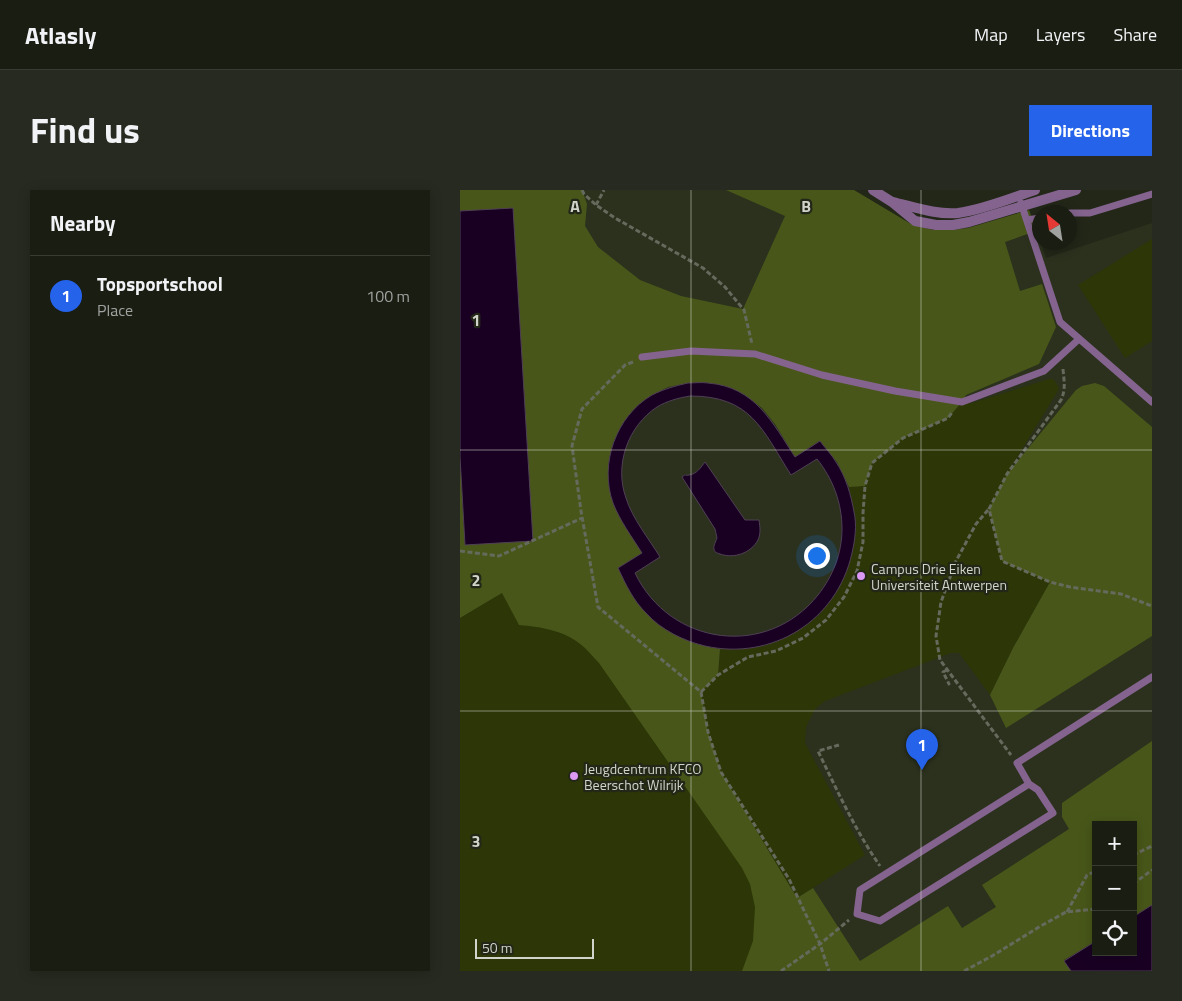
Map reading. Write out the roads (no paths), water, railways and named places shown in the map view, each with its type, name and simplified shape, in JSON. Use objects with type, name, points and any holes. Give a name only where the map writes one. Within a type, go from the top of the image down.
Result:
[{"type":"street","points":[[873,190],[892,202],[915,221],[936,225],[953,225],[969,222],[1076,190]]},
{"type":"street","points":[[892,202],[937,212],[956,213],[973,210],[1035,190]]},
{"type":"lane","points":[[1077,213],[1090,213],[1152,194]]},
{"type":"lane","points":[[1019,195],[1060,322],[1152,402]]},
{"type":"lane","points":[[1027,220],[1032,219]]},
{"type":"lane","points":[[642,357],[691,351],[755,354],[822,375],[962,402],[1044,372],[1080,339]]},
{"type":"lane","points":[[1029,784],[860,890],[858,914],[880,921],[1053,813],[1038,790],[1029,784],[1017,763],[1152,677]]},
{"type":"place","name":"Campus Drie Eiken Universiteit Antwerpen","points":[[861,576]]},
{"type":"place","name":"Topsportschool","points":[[922,770]]},
{"type":"place","name":"Jeugdcentrum KFCO Beerschot Wilrijk","points":[[574,776]]}]
